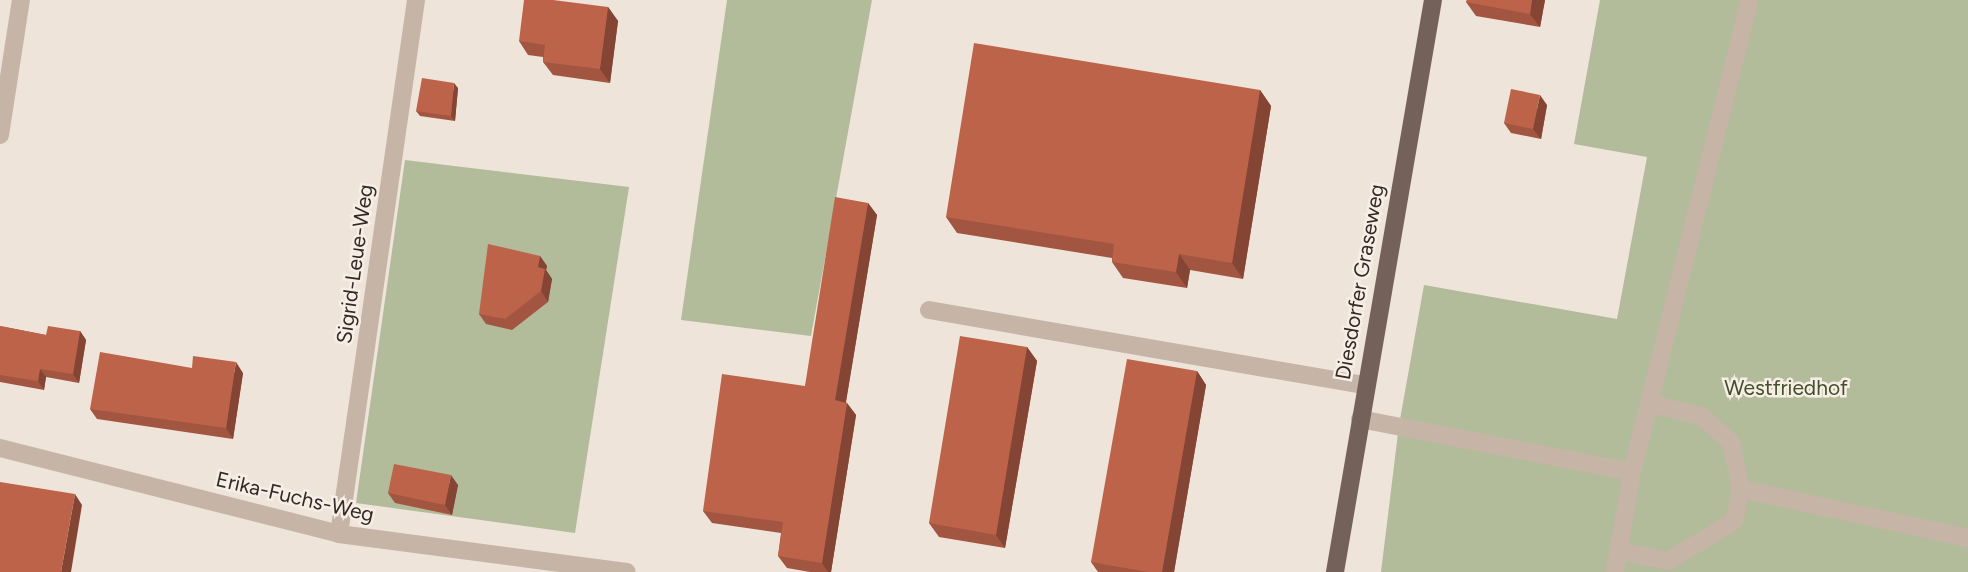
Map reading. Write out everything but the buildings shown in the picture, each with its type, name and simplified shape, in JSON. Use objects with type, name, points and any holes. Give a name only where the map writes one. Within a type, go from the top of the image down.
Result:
[{"type":"main road","name":"Diesdorfer Graseweg","points":[[1335,572],[1433,0]]},
{"type":"street","points":[[0,135],[21,0]]},
{"type":"street","name":"Sigrid-Leue-Weg","points":[[339,534],[416,0]]},
{"type":"street","points":[[1615,572],[1632,472],[1652,404],[1704,172],[1750,0]]},
{"type":"street","points":[[929,310],[1365,385]]},
{"type":"street","points":[[1619,551],[1668,561],[1734,521],[1741,489],[1731,442],[1701,416],[1652,404]]},
{"type":"street","points":[[1360,419],[1632,472]]},
{"type":"street","name":"Erika-Fuchs-Weg","points":[[0,448],[339,534],[627,572]]},
{"type":"street","points":[[1741,489],[1968,538]]},
{"type":"green space","points":[[727,0],[872,0],[811,336],[681,320]]},
{"type":"green space","name":"Westfriedhof","points":[[1600,0],[1968,0],[1968,572],[1381,572],[1399,425],[1424,285],[1617,319],[1647,157],[1574,144]]},
{"type":"green space","points":[[405,160],[629,187],[575,533],[356,503]]}]
